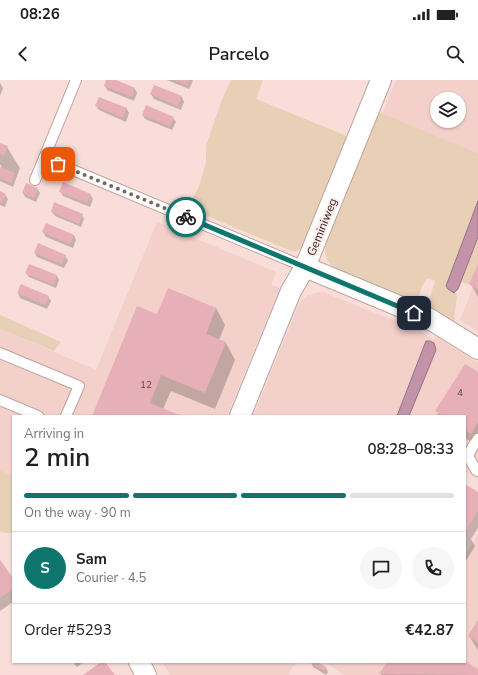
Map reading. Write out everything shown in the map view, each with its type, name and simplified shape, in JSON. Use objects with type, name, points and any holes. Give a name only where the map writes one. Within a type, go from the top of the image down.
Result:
[{"type":"street","name":"Geminiweg","points":[[240,415],[291,291],[306,267],[381,80]]},
{"type":"street","points":[[306,267],[428,318],[478,349]]},
{"type":"street","points":[[139,663],[146,675]]},
{"type":"lane","points":[[35,180],[76,80]]},
{"type":"lane","points":[[44,158],[306,267]]},
{"type":"lane","points":[[0,353],[79,386],[66,415]]},
{"type":"lane","points":[[0,400],[36,415]]},
{"type":"lane","points":[[478,438],[468,456],[478,471]]},
{"type":"shaded area","points":[[231,80],[263,80],[256,99],[347,136],[302,248],[294,252],[188,208],[199,186],[206,163],[206,146],[221,102]]},
{"type":"shaded area","points":[[396,80],[478,80],[478,153],[382,114]]},
{"type":"shaded area","points":[[378,112],[478,153],[478,201],[446,286],[457,295],[454,322],[444,315],[427,307],[435,281],[427,278],[422,286],[417,302],[334,268],[327,259],[325,248],[327,240]]},
{"type":"shaded area","points":[[478,201],[478,237],[458,289],[454,293],[446,286]]},
{"type":"shaded area","points":[[157,222],[276,272],[271,285],[280,288],[227,415],[12,415],[12,476],[0,470],[0,329],[96,370]]},
{"type":"shaded area","points":[[478,237],[478,331],[460,320],[473,287],[469,284],[460,282]]},
{"type":"shaded area","points":[[478,237],[478,264],[469,284],[460,282]]},
{"type":"shaded area","points":[[319,292],[325,293],[418,330],[434,340],[436,336],[478,363],[478,479],[466,472],[466,415],[409,415],[436,350],[434,344],[430,341],[426,342],[397,415],[253,415],[297,309],[302,300],[307,296]]},
{"type":"shaded area","points":[[0,315],[61,342],[54,351],[0,329]]},
{"type":"shaded area","points":[[426,341],[430,341],[434,343],[436,350],[409,415],[397,415]]},
{"type":"shaded area","points":[[0,470],[12,476],[12,532],[5,533],[0,531]]},
{"type":"shaded area","points":[[478,534],[478,675],[345,675],[326,663],[466,663],[466,553]]},
{"type":"shaded area","points":[[164,663],[295,663],[288,675],[170,675]]},
{"type":"building","points":[[106,80],[116,80],[135,88],[132,97],[104,86]]},
{"type":"building","points":[[174,80],[189,80],[187,85]]},
{"type":"building","points":[[154,85],[182,96],[178,106],[150,94]]},
{"type":"building","points":[[99,97],[127,108],[123,118],[95,106]]},
{"type":"building","points":[[146,105],[174,117],[170,126],[142,115]]},
{"type":"building","points":[[0,143],[8,146],[4,156],[0,154]]},
{"type":"building","points":[[0,167],[15,173],[11,183],[0,178]]},
{"type":"building","points":[[63,182],[91,194],[87,203],[59,192]]},
{"type":"building","points":[[26,183],[38,188],[34,198],[22,193]]},
{"type":"building","points":[[0,191],[6,194],[2,203],[0,202]]},
{"type":"building","points":[[54,202],[83,214],[79,224],[51,212]]},
{"type":"building","points":[[46,223],[74,235],[70,244],[42,232]]},
{"type":"building","points":[[38,243],[66,255],[62,264],[34,253]]},
{"type":"building","points":[[29,264],[57,275],[54,285],[25,273]]},
{"type":"building","points":[[478,264],[478,290],[469,284]]},
{"type":"building","points":[[21,284],[49,296],[45,305],[17,293]]},
{"type":"building","points":[[168,288],[216,308],[206,334],[226,342],[205,393],[161,375],[150,403],[180,415],[92,415],[137,306],[157,314]]},
{"type":"building","points":[[465,364],[478,372],[478,422],[471,434],[466,431],[466,415],[441,415],[435,411]]},
{"type":"building","points":[[466,485],[478,492],[478,511],[466,530]]},
{"type":"building","points":[[0,560],[12,577],[12,590],[0,598]]},
{"type":"building","points":[[478,620],[478,643],[468,636]]},
{"type":"building","points":[[466,662],[478,669],[478,675],[379,674],[386,663],[466,663]]},
{"type":"building","points":[[100,663],[106,663],[115,675],[83,675]]},
{"type":"building","points":[[311,663],[320,663],[326,667],[324,671]]},
{"type":"way so far","points":[[58,164],[186,217]]},
{"type":"route","points":[[186,217],[414,313]]}]
